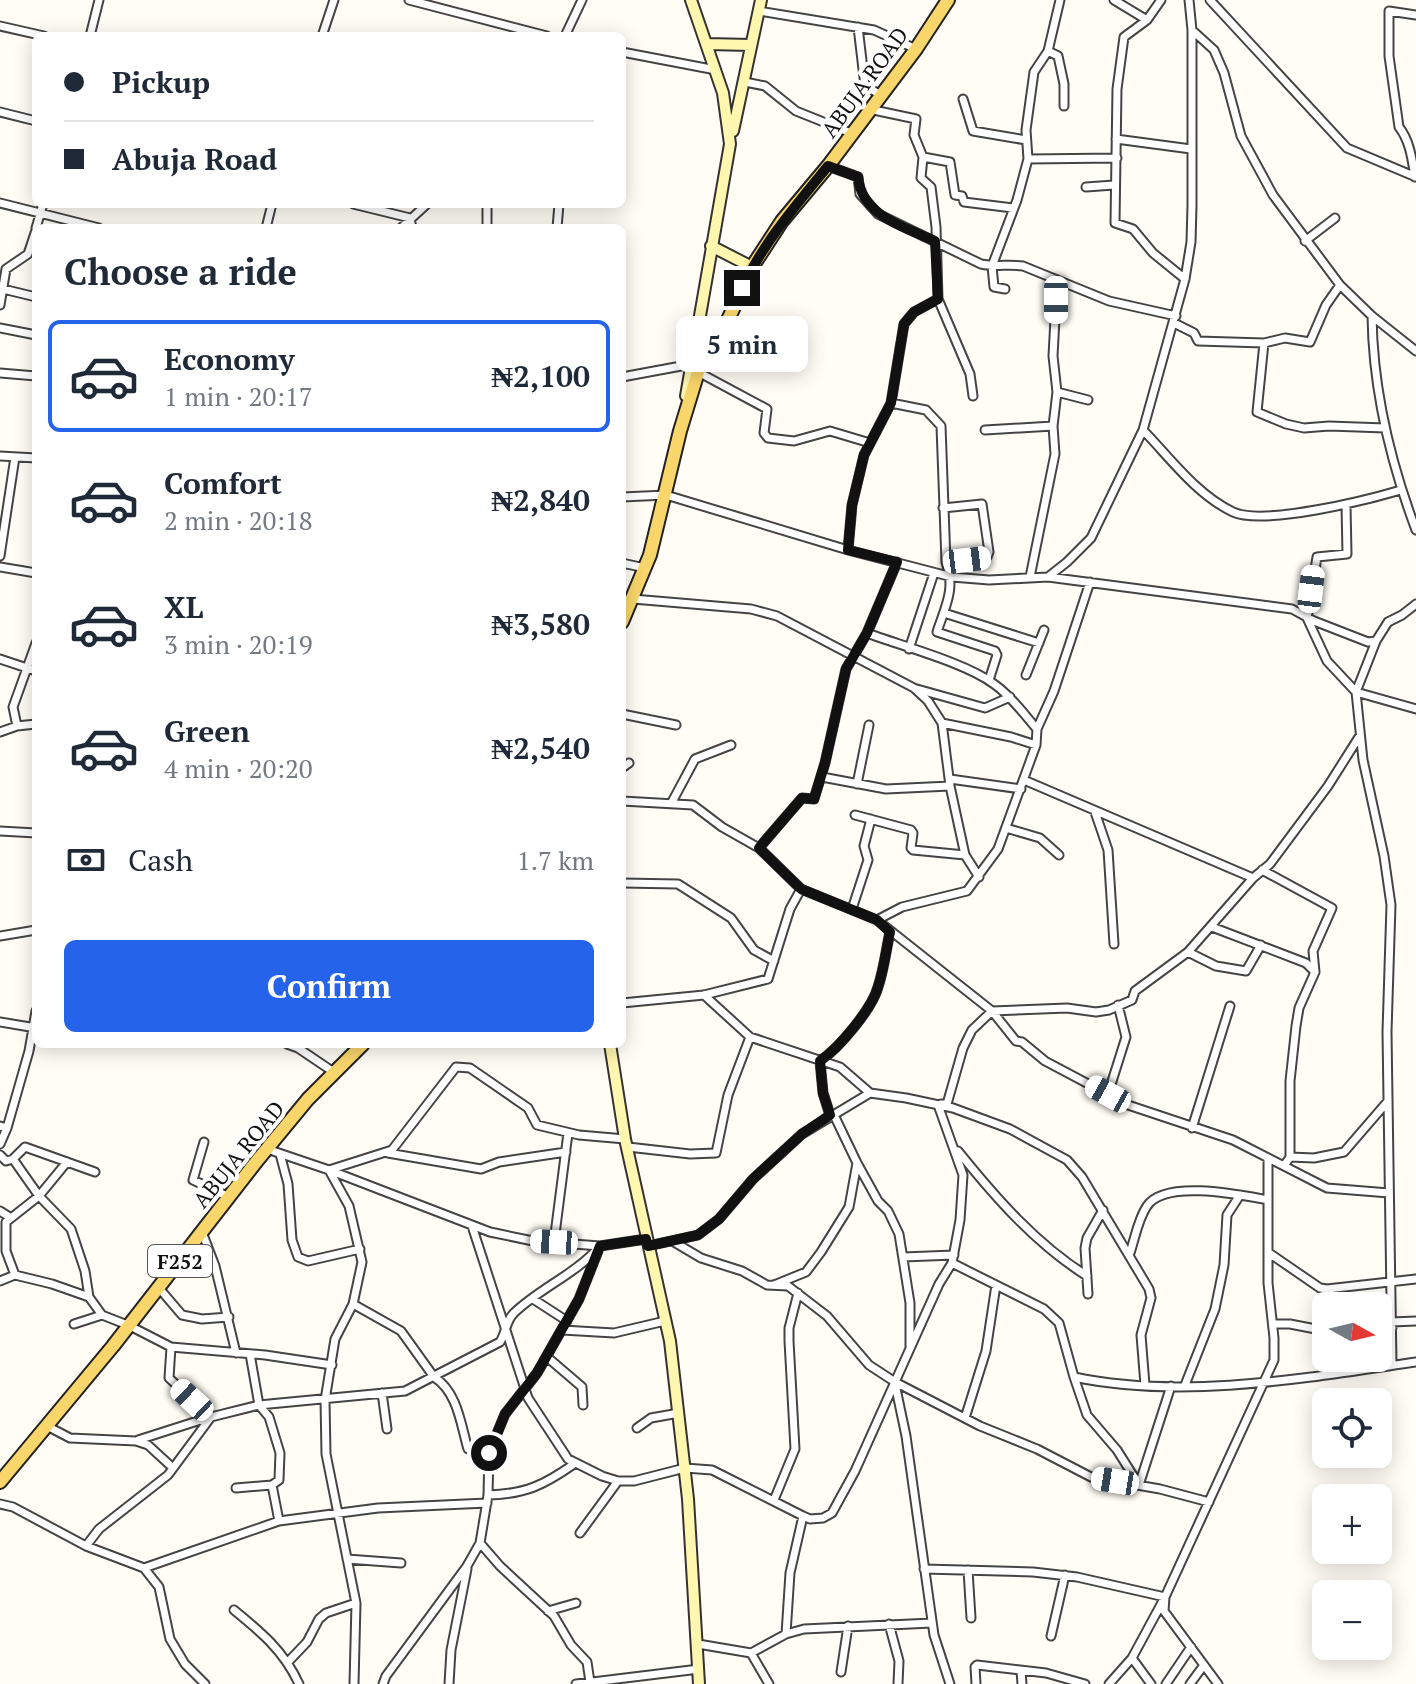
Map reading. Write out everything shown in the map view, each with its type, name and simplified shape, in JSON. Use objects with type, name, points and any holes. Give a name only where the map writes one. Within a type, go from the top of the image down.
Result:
[{"type":"main road","name":"ABUJA ROAD","points":[[626,614],[645,568],[666,495],[695,368],[723,331],[752,267],[782,221],[828,166],[916,49],[948,0]]},
{"type":"main road","name":"ABUJA ROAD","points":[[0,1482],[130,1326],[308,1099],[359,1048]]},
{"type":"street","points":[[91,32],[99,0]]},
{"type":"street","points":[[323,32],[334,0]]},
{"type":"street","points":[[409,0],[532,32]]},
{"type":"street","points":[[567,32],[582,0]]},
{"type":"street","points":[[691,0],[723,93],[730,144]]},
{"type":"street","points":[[1005,289],[994,287],[992,266],[1028,159],[1026,140],[1034,72],[1048,51],[1060,0]]},
{"type":"street","points":[[1114,0],[1147,20]]},
{"type":"street","points":[[1161,0],[1147,20],[1124,37],[1117,89],[1115,223],[1133,229],[1153,253],[1185,279]]},
{"type":"street","points":[[1048,577],[1091,538],[1143,430],[1185,279],[1191,242],[1192,30],[1189,0]]},
{"type":"street","points":[[1210,0],[1347,148],[1415,177]]},
{"type":"street","points":[[695,368],[711,246],[760,6],[885,34],[916,49]]},
{"type":"street","points":[[1415,177],[1410,149],[1399,127],[1389,56],[1389,11],[1416,15]]},
{"type":"street","points":[[0,26],[32,33]]},
{"type":"street","points":[[858,27],[865,86],[881,95]]},
{"type":"street","points":[[1192,30],[1214,50],[1224,73],[1241,136],[1273,195],[1305,241],[1340,285],[1372,316],[1416,351]]},
{"type":"street","points":[[707,44],[751,45]]},
{"type":"street","points":[[1048,51],[1058,56],[1064,84],[1064,106]]},
{"type":"street","points":[[626,53],[716,70]]},
{"type":"street","points":[[745,82],[765,86],[796,111],[851,133]]},
{"type":"street","points":[[963,99],[973,131],[1026,140]]},
{"type":"street","points":[[869,109],[916,119],[914,135],[923,157],[921,178],[931,187],[936,227],[938,299],[970,374],[973,396]]},
{"type":"street","points":[[0,112],[32,120]]},
{"type":"street","points":[[1116,139],[1191,149]]},
{"type":"street","points":[[923,157],[950,162],[955,195],[962,196],[964,202],[1013,208]]},
{"type":"street","points":[[1028,159],[1117,158]]},
{"type":"street","points":[[828,166],[858,177],[860,194],[878,214],[981,264],[1023,266],[1109,301],[1175,319],[1194,333],[1198,341],[1264,343],[1285,338],[1310,342],[1326,305],[1340,285]]},
{"type":"street","points":[[1086,187],[1114,185]]},
{"type":"street","points":[[0,203],[32,207]]},
{"type":"street","points":[[42,208],[88,224]]},
{"type":"street","points":[[369,208],[410,218]]},
{"type":"street","points":[[405,224],[422,208]]},
{"type":"street","points":[[410,218],[411,224]]},
{"type":"street","points":[[1305,241],[1335,218]]},
{"type":"street","points":[[0,305],[3,269],[28,254],[32,242]]},
{"type":"street","points":[[711,246],[752,267]]},
{"type":"street","points":[[1030,577],[1054,462],[1053,426],[1057,392],[1053,356],[1056,300],[1053,280]]},
{"type":"street","points":[[3,289],[32,296]]},
{"type":"street","points":[[848,550],[852,505],[864,455],[891,403],[904,324],[914,312],[938,299]]},
{"type":"street","points":[[1372,316],[1373,355],[1385,428],[1401,490],[1416,530]]},
{"type":"street","points":[[0,328],[32,334]]},
{"type":"street","points":[[723,331],[795,342]]},
{"type":"street","points":[[1264,343],[1257,412],[1304,428],[1385,428]]},
{"type":"street","points":[[626,377],[695,368],[767,409],[764,433],[768,438],[794,441],[830,431],[870,443]]},
{"type":"street","points":[[0,373],[32,376]]},
{"type":"street","points":[[1057,392],[1088,400]]},
{"type":"street","points":[[891,403],[926,410],[941,426],[946,562],[952,577],[951,592],[938,630],[940,634],[997,653],[989,680]]},
{"type":"street","points":[[985,430],[1053,426]]},
{"type":"street","points":[[1143,430],[1198,488],[1233,512],[1244,515],[1346,505],[1401,490]]},
{"type":"street","points":[[0,456],[32,458]]},
{"type":"street","points":[[0,556],[15,457]]},
{"type":"street","points":[[626,497],[666,495],[848,550],[952,577],[989,580],[1048,577],[1292,609],[1368,642],[1376,641]]},
{"type":"street","points":[[943,508],[982,504],[989,552],[987,557],[946,562]]},
{"type":"street","points":[[1346,505],[1347,554],[1317,557],[1307,618],[1327,661],[1356,692],[1416,709]]},
{"type":"street","points":[[759,848],[802,798],[814,799],[822,777],[846,669],[867,633],[897,562]]},
{"type":"street","points":[[626,564],[645,568]]},
{"type":"street","points":[[0,567],[32,572]]},
{"type":"street","points":[[909,649],[934,573]]},
{"type":"street","points":[[877,920],[902,907],[967,891],[998,849],[1090,582]]},
{"type":"street","points":[[633,599],[768,613],[789,621],[914,688],[985,708],[1010,697]]},
{"type":"street","points":[[1391,1292],[1387,1032],[1391,905],[1360,736],[1356,692],[1376,641],[1388,622],[1416,604]]},
{"type":"street","points":[[944,613],[1039,643]]},
{"type":"street","points":[[1026,675],[1044,630]]},
{"type":"street","points":[[867,633],[989,680],[1010,697],[1037,729]]},
{"type":"street","points":[[0,659],[32,669],[13,707],[17,726]]},
{"type":"street","points":[[914,688],[928,701],[942,723],[965,855],[979,877]]},
{"type":"street","points":[[626,715],[676,725]]},
{"type":"street","points":[[942,723],[1036,745]]},
{"type":"street","points":[[0,732],[32,724]]},
{"type":"street","points":[[857,784],[869,725]]},
{"type":"street","points":[[938,1105],[947,1104],[963,1048],[972,1030],[992,1011],[1055,1008],[1096,1012],[1109,1010],[1132,1000],[1135,991],[1188,952],[1288,842],[1360,736]]},
{"type":"street","points":[[672,802],[695,759],[731,745]]},
{"type":"street","points":[[822,777],[886,789],[950,782],[1021,789]]},
{"type":"street","points":[[1024,780],[1253,878]]},
{"type":"street","points":[[626,801],[689,803],[759,848],[801,889],[877,920],[992,1011],[1016,1041],[1022,1042],[1045,1061],[1128,1105],[1233,1140],[1333,1189],[1389,1193]]},
{"type":"street","points":[[1095,812],[1108,850],[1114,944]]},
{"type":"street","points":[[855,815],[913,831],[913,850],[965,855]]},
{"type":"street","points":[[852,909],[868,860],[864,846],[871,819]]},
{"type":"street","points":[[1006,828],[1040,838],[1059,855]]},
{"type":"street","points":[[0,831],[32,833]]},
{"type":"street","points":[[1262,870],[1332,908],[1313,951],[1315,972],[1299,1008],[1290,1081],[1290,1157],[1284,1166]]},
{"type":"street","points":[[626,883],[678,884],[731,918],[754,950],[774,961]]},
{"type":"street","points":[[626,1003],[704,995],[768,979],[790,909],[801,889]]},
{"type":"street","points":[[1212,927],[1306,963],[1315,972]]},
{"type":"street","points":[[0,936],[32,931]]},
{"type":"street","points":[[820,1061],[835,1051],[847,1037],[877,991],[890,932]]},
{"type":"street","points":[[1188,952],[1216,966],[1246,971],[1261,945]]},
{"type":"street","points":[[704,995],[750,1037],[849,1072],[854,1081],[870,1093],[938,1105],[1010,1129],[1067,1160],[1082,1177],[1146,1281],[1151,1298],[1141,1335],[1145,1385]]},
{"type":"street","points":[[1108,1094],[1126,1037],[1118,1005]]},
{"type":"street","points":[[1192,1128],[1230,1006]]},
{"type":"street","points":[[0,1022],[32,1027]]},
{"type":"street","points":[[0,1144],[32,1037]]},
{"type":"street","points":[[329,1170],[386,1153],[399,1144],[456,1067],[461,1066],[470,1068],[528,1108],[537,1125],[690,1154],[716,1153],[728,1095],[750,1037]]},
{"type":"street","points":[[298,1048],[335,1073]]},
{"type":"street","points":[[611,1048],[626,1143],[665,1321],[679,1413],[699,1684]]},
{"type":"street","points":[[820,1061],[823,1093],[832,1115],[899,1234],[910,1303],[910,1353]]},
{"type":"street","points":[[267,1149],[472,1226],[533,1241],[600,1246],[674,1242],[698,1235],[719,1219],[753,1179],[802,1134],[870,1093]]},
{"type":"street","points":[[1290,1157],[1314,1158],[1344,1152],[1388,1101]]},
{"type":"street","points":[[472,1226],[528,1398],[574,1464],[618,1481],[634,1481],[685,1468],[699,1468],[723,1474],[810,1519],[823,1518],[832,1513],[855,1471],[953,1259],[963,1175],[938,1105]]},
{"type":"street","points":[[554,1242],[568,1133]]},
{"type":"street","points":[[204,1142],[193,1180],[229,1197]]},
{"type":"street","points":[[954,1146],[990,1191],[1015,1216],[1064,1262],[1087,1276]]},
{"type":"street","points":[[0,1155],[6,1161],[13,1159],[25,1147],[95,1172]]},
{"type":"street","points":[[386,1153],[481,1169],[499,1162],[566,1152]]},
{"type":"street","points":[[280,1154],[288,1184],[292,1240],[298,1257],[308,1261],[360,1249]]},
{"type":"street","points":[[1109,1684],[1132,1658],[1165,1597],[1274,1360],[1268,1283],[1268,1158]]},
{"type":"street","points":[[13,1159],[39,1196],[71,1229],[85,1271],[89,1297],[102,1315],[171,1347],[332,1365]]},
{"type":"street","points":[[15,1275],[6,1251],[6,1222],[39,1196],[67,1162]]},
{"type":"street","points":[[774,1285],[806,1272],[821,1252],[849,1207],[857,1163]]},
{"type":"street","points":[[329,1170],[349,1206],[362,1262],[353,1304],[335,1339],[325,1400],[326,1454],[356,1603],[354,1684]]},
{"type":"street","points":[[1130,1253],[1148,1204],[1163,1194],[1202,1191],[1268,1200]]},
{"type":"street","points":[[1185,1385],[1215,1309],[1224,1265],[1227,1215],[1240,1195]]},
{"type":"street","points":[[1088,1294],[1085,1248],[1087,1238],[1103,1210]]},
{"type":"street","points":[[0,1211],[11,1218]]},
{"type":"street","points":[[202,1232],[215,1266],[236,1353]]},
{"type":"street","points":[[674,1242],[701,1258],[742,1271],[767,1285],[788,1286],[827,1316],[869,1365],[980,1426],[1037,1449],[1091,1477],[1209,1502]]},
{"type":"street","points":[[136,1441],[259,1405],[405,1391],[500,1342],[511,1315],[588,1260],[600,1246]]},
{"type":"street","points":[[383,1684],[480,1543],[488,1499],[489,1453],[505,1414],[547,1357],[579,1299],[600,1246]]},
{"type":"street","points":[[1269,1253],[1320,1288],[1416,1279]]},
{"type":"street","points":[[903,1257],[953,1259],[1055,1316],[1087,1415],[1117,1450],[1139,1485]]},
{"type":"street","points":[[0,1281],[15,1275],[89,1297]]},
{"type":"street","points":[[965,1418],[986,1351],[996,1285]]},
{"type":"street","points":[[159,1288],[182,1315],[202,1319],[229,1317]]},
{"type":"street","points":[[774,1500],[795,1449],[789,1328],[798,1293]]},
{"type":"street","points":[[533,1299],[567,1321]]},
{"type":"street","points":[[353,1304],[401,1331],[434,1377],[441,1381],[456,1407],[466,1433],[468,1449],[489,1453]]},
{"type":"street","points":[[74,1324],[102,1315]]},
{"type":"street","points":[[562,1330],[614,1333],[665,1321]]},
{"type":"street","points":[[1392,1325],[1416,1321]]},
{"type":"street","points":[[1273,1324],[1312,1328]]},
{"type":"street","points":[[171,1347],[169,1378],[211,1417]]},
{"type":"street","points":[[236,1488],[272,1485],[279,1480],[280,1453],[269,1417],[259,1405],[250,1354]]},
{"type":"street","points":[[547,1357],[582,1387],[583,1405]]},
{"type":"street","points":[[1392,1365],[1416,1362]]},
{"type":"street","points":[[1074,1377],[1113,1385],[1171,1386],[1264,1382],[1339,1372]]},
{"type":"street","points":[[895,1382],[906,1436],[932,1623],[950,1684]]},
{"type":"street","points":[[1139,1485],[1171,1386]]},
{"type":"street","points":[[382,1393],[387,1429]]},
{"type":"street","points":[[637,1428],[651,1418],[679,1413]]},
{"type":"street","points":[[86,1546],[99,1529],[149,1492],[173,1468],[211,1417]]},
{"type":"street","points":[[47,1426],[70,1438],[136,1441],[148,1445],[173,1468]]},
{"type":"street","points":[[144,1568],[279,1521],[378,1508],[488,1499],[532,1489],[547,1483],[574,1464]]},
{"type":"street","points":[[580,1533],[618,1481]]},
{"type":"street","points":[[272,1485],[279,1521]]},
{"type":"street","points":[[0,1504],[13,1507],[86,1546],[144,1568],[159,1587],[170,1639],[185,1664],[205,1684]]},
{"type":"street","points":[[786,1634],[790,1573],[803,1516]]},
{"type":"street","points":[[480,1543],[548,1611],[587,1662],[583,1683],[699,1669]]},
{"type":"street","points":[[347,1559],[401,1563]]},
{"type":"street","points":[[449,1684],[451,1650],[467,1566]]},
{"type":"street","points":[[924,1569],[1065,1575],[1165,1597]]},
{"type":"street","points":[[968,1570],[971,1618]]},
{"type":"street","points":[[1051,1636],[1065,1575]]},
{"type":"street","points":[[1165,1597],[1164,1611],[1218,1684]]},
{"type":"street","points":[[288,1662],[307,1642],[319,1619],[326,1613],[356,1603]]},
{"type":"street","points":[[548,1611],[576,1603]]},
{"type":"street","points":[[234,1610],[273,1642],[299,1684]]},
{"type":"street","points":[[698,1644],[751,1653],[786,1634],[804,1629],[932,1623]]},
{"type":"street","points":[[889,1624],[899,1661],[898,1684]]},
{"type":"street","points":[[841,1672],[848,1626]]},
{"type":"street","points":[[1166,1684],[1191,1647]]},
{"type":"street","points":[[751,1653],[769,1684]]},
{"type":"street","points":[[1132,1658],[1151,1684]]},
{"type":"street","points":[[976,1684],[977,1665],[1066,1677],[1085,1684]]},
{"type":"street","points":[[1190,1684],[1204,1665]]},
{"type":"street","points":[[1021,1671],[1022,1684]]},
{"type":"route","points":[[489,1453],[511,1403],[537,1373],[579,1299],[600,1246],[646,1239],[648,1246],[698,1235],[719,1219],[753,1179],[802,1134],[830,1115],[823,1093],[820,1061],[835,1051],[847,1037],[877,991],[890,932],[877,920],[801,889],[759,848],[802,798],[814,799],[822,777],[846,669],[867,633],[897,562],[848,550],[852,505],[864,455],[891,403],[904,324],[914,312],[938,299],[935,241],[878,214],[860,194],[858,177],[828,166],[782,221],[742,288]]}]
